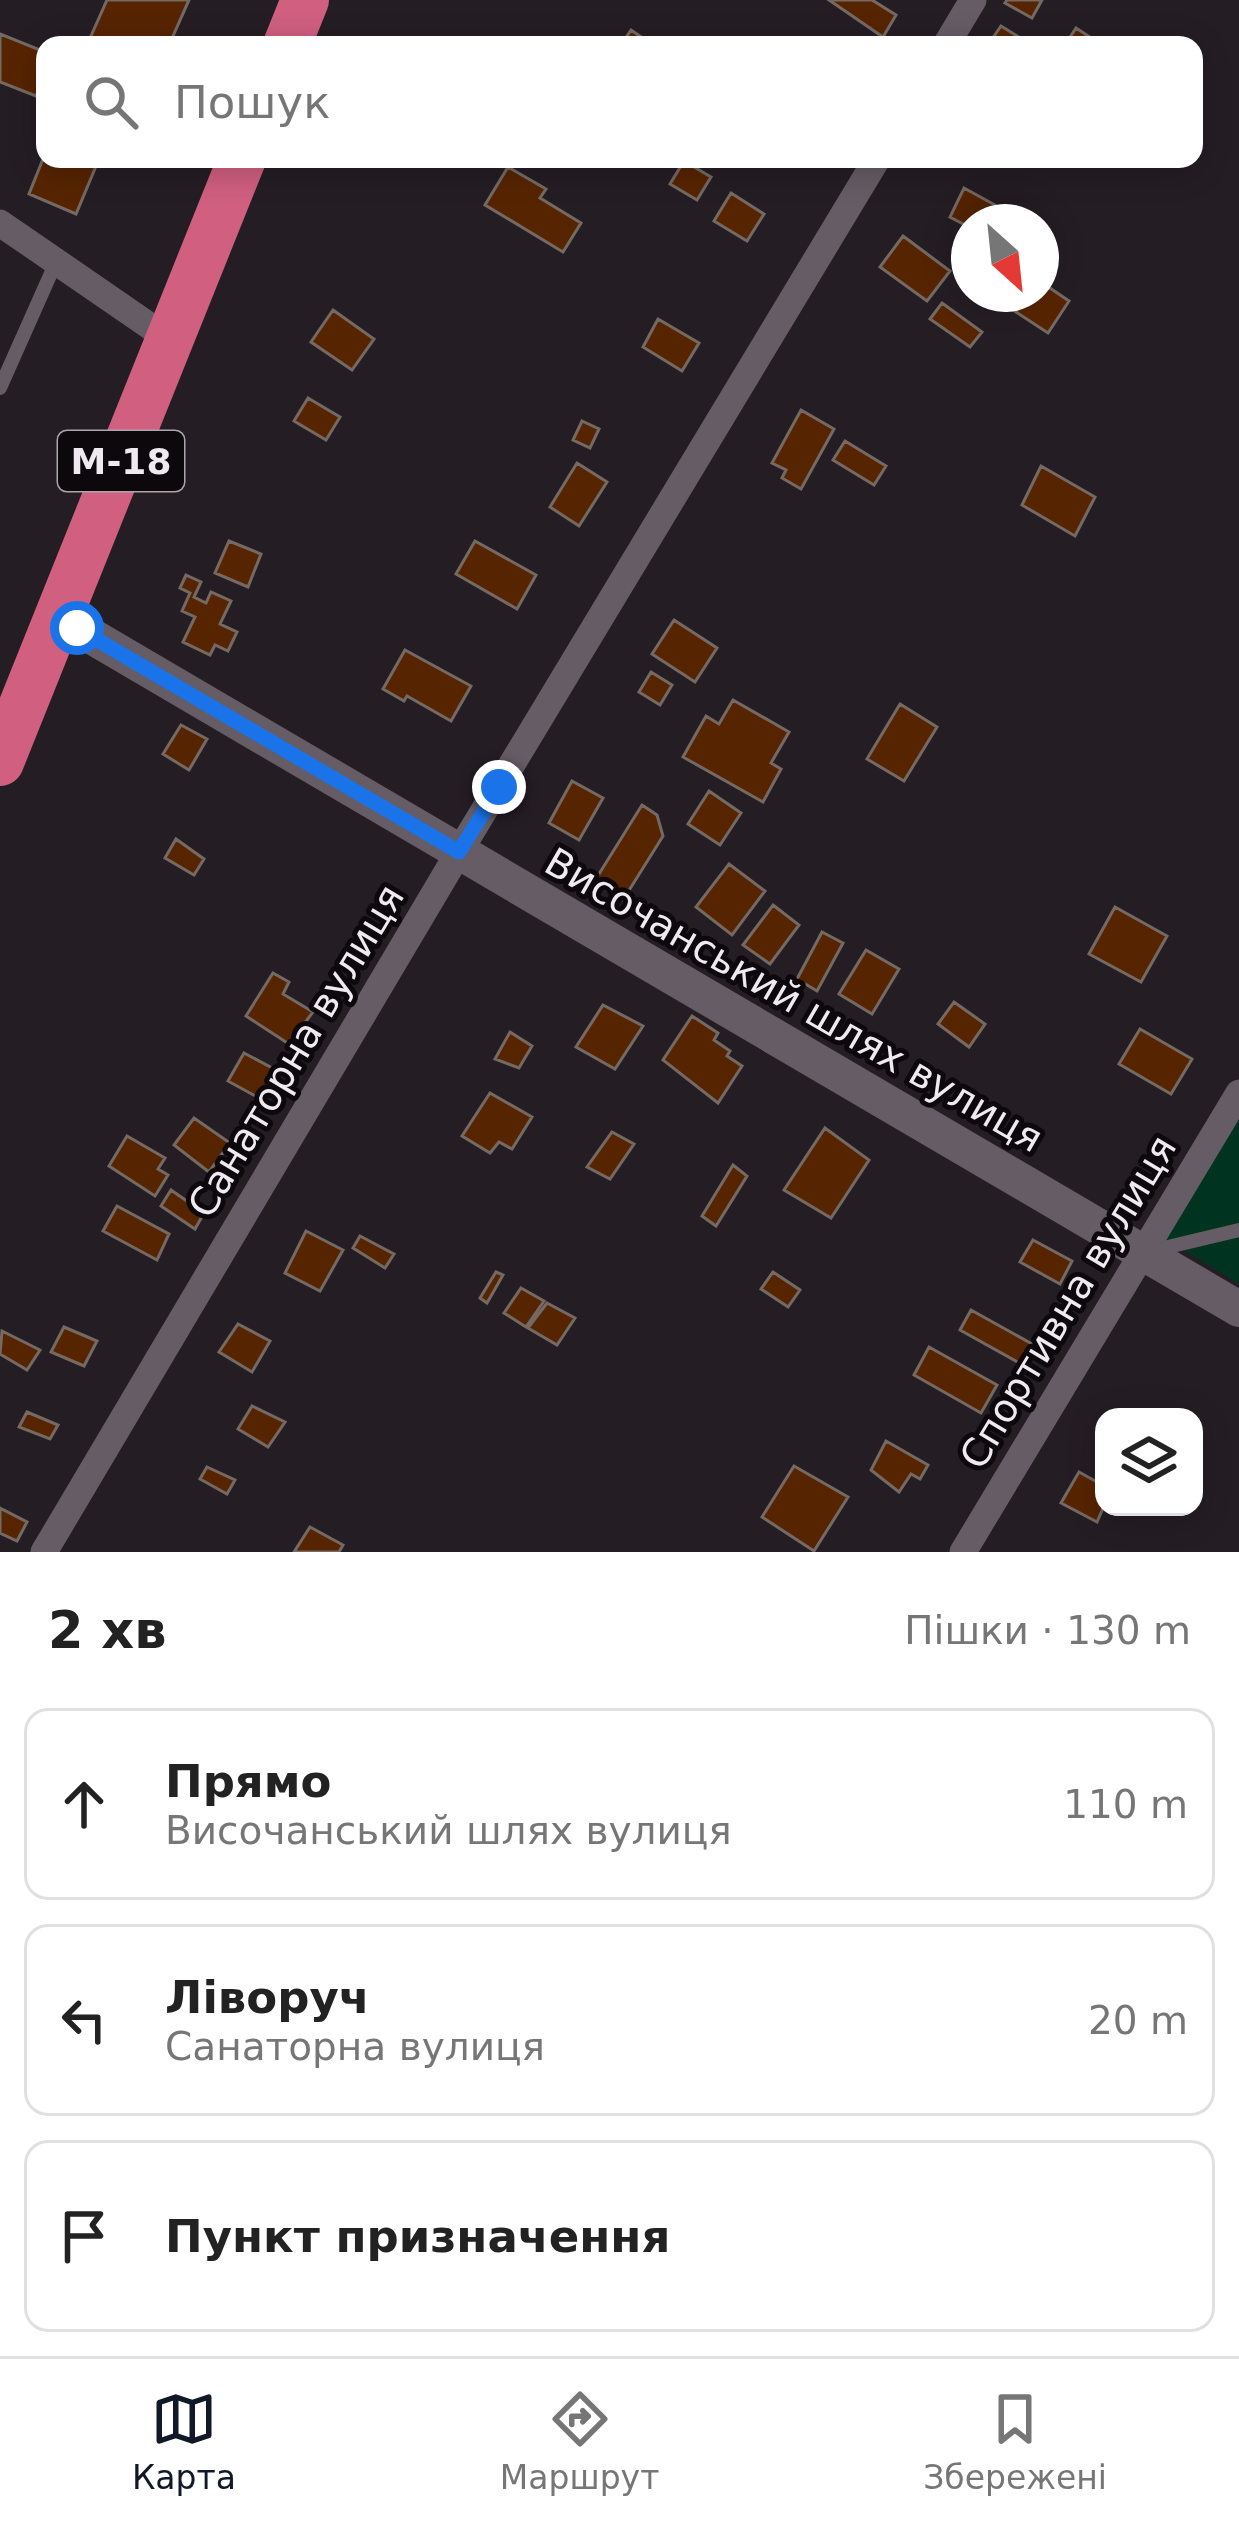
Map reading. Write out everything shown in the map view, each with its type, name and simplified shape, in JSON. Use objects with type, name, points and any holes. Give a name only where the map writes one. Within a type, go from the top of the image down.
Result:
[{"type":"highway","points":[[291,36],[305,0]]},
{"type":"highway","name":"М-18","points":[[0,762],[238,168]]},
{"type":"street","points":[[951,36],[973,0]]},
{"type":"street","name":"Санаторна вулиця","points":[[44,1552],[872,168]]},
{"type":"street","points":[[0,223],[170,340]]},
{"type":"street","name":"Височанський шлях вулиця","points":[[59,617],[1239,1309]]},
{"type":"street","name":"Спортивна вулиця","points":[[963,1552],[1239,1093]]},
{"type":"lane","points":[[0,388],[56,262]]},
{"type":"lane","points":[[1143,1253],[1239,1230]]},
{"type":"green space","points":[[1239,1114],[1239,1284],[1164,1238]]},
{"type":"building","points":[[107,0],[189,0],[173,36],[91,36]]},
{"type":"building","points":[[829,0],[872,0],[896,15],[882,36]]},
{"type":"building","points":[[1042,0],[1032,18],[1005,3]]},
{"type":"building","points":[[1001,26],[1017,36],[994,36]]},
{"type":"building","points":[[0,34],[36,48],[36,96],[0,82]]},
{"type":"building","points":[[39,168],[95,168],[76,214],[29,194]]},
{"type":"building","points":[[510,168],[546,189],[540,198],[581,223],[563,252],[485,205]]},
{"type":"building","points":[[680,168],[696,168],[711,177],[697,200],[670,184]]},
{"type":"building","points":[[964,188],[993,204],[956,204]]},
{"type":"building","points":[[731,193],[764,214],[747,241],[714,221]]},
{"type":"building","points":[[903,236],[950,271],[927,301],[880,267]]},
{"type":"building","points":[[1059,294],[1069,301],[1048,333],[1016,312],[1059,312]]},
{"type":"building","points":[[942,303],[982,332],[970,347],[930,319]]},
{"type":"building","points":[[333,310],[374,339],[352,370],[311,342]]},
{"type":"building","points":[[658,319],[699,343],[682,371],[643,347]]},
{"type":"building","points":[[308,398],[340,417],[326,440],[294,421]]},
{"type":"building","points":[[801,410],[834,429],[801,489],[782,478],[786,470],[772,463]]},
{"type":"building","points":[[582,421],[599,429],[590,448],[573,440]]},
{"type":"building","points":[[845,441],[886,466],[874,485],[833,460]]},
{"type":"building","points":[[577,463],[607,482],[579,526],[550,507]]},
{"type":"building","points":[[1041,466],[1095,497],[1075,536],[1022,505]]},
{"type":"building","points":[[229,541],[261,554],[248,587],[215,573]]},
{"type":"building","points":[[475,541],[536,575],[517,609],[456,574]]},
{"type":"building","points":[[186,575],[201,582],[194,597],[206,603],[211,592],[231,601],[220,624],[237,632],[228,651],[215,645],[210,655],[183,642],[195,617],[182,611],[190,593],[180,588]]},
{"type":"building","points":[[674,620],[717,648],[695,682],[652,654]]},
{"type":"building","points":[[405,650],[471,686],[451,721],[407,696],[404,701],[383,689]]},
{"type":"building","points":[[651,672],[672,685],[660,705],[639,692]]},
{"type":"building","points":[[733,700],[789,732],[771,763],[781,769],[763,802],[683,757],[706,716],[719,724]]},
{"type":"building","points":[[900,704],[937,727],[904,781],[867,759]]},
{"type":"building","points":[[181,725],[207,739],[189,770],[163,754]]},
{"type":"building","points":[[572,781],[603,798],[579,840],[549,823]]},
{"type":"building","points":[[709,791],[741,813],[720,845],[688,824]]},
{"type":"building","points":[[642,805],[657,815],[663,836],[623,900],[594,882]]},
{"type":"building","points":[[176,839],[204,859],[194,875],[165,858]]},
{"type":"building","points":[[729,864],[765,891],[732,935],[696,907]]},
{"type":"building","points":[[773,905],[799,925],[770,964],[743,945]]},
{"type":"building","points":[[1115,907],[1167,936],[1141,982],[1089,954]]},
{"type":"building","points":[[822,932],[843,943],[817,991],[797,979]]},
{"type":"building","points":[[866,950],[899,969],[872,1014],[839,994]]},
{"type":"building","points":[[273,973],[289,982],[283,994],[313,1012],[289,1044],[246,1016]]},
{"type":"building","points":[[954,1002],[985,1024],[969,1047],[938,1024]]},
{"type":"building","points":[[603,1005],[643,1026],[615,1069],[576,1047]]},
{"type":"building","points":[[692,1016],[718,1033],[714,1040],[742,1066],[718,1103],[663,1060]]},
{"type":"building","points":[[1140,1029],[1192,1059],[1171,1094],[1119,1064]]},
{"type":"building","points":[[510,1032],[532,1046],[519,1068],[495,1059]]},
{"type":"building","points":[[244,1053],[276,1070],[259,1098],[228,1081]]},
{"type":"building","points":[[490,1093],[532,1117],[512,1149],[499,1142],[490,1153],[462,1136]]},
{"type":"building","points":[[194,1118],[230,1143],[209,1172],[174,1145]]},
{"type":"building","points":[[825,1128],[869,1160],[831,1218],[784,1190]]},
{"type":"building","points":[[612,1132],[634,1144],[610,1179],[587,1167]]},
{"type":"building","points":[[127,1136],[165,1158],[158,1169],[168,1175],[155,1196],[109,1166]]},
{"type":"building","points":[[733,1165],[747,1176],[716,1226],[702,1216]]},
{"type":"building","points":[[171,1190],[204,1213],[195,1229],[161,1206]]},
{"type":"building","points":[[117,1206],[169,1234],[157,1260],[103,1231]]},
{"type":"building","points":[[306,1231],[343,1250],[320,1291],[285,1273]]},
{"type":"building","points":[[360,1236],[394,1254],[385,1268],[353,1248]]},
{"type":"building","points":[[1033,1240],[1072,1261],[1060,1284],[1020,1262]]},
{"type":"building","points":[[496,1272],[503,1275],[487,1303],[480,1298]]},
{"type":"building","points":[[773,1272],[800,1290],[788,1307],[761,1289]]},
{"type":"building","points":[[521,1288],[544,1301],[526,1327],[504,1313]]},
{"type":"building","points":[[547,1303],[575,1318],[557,1345],[528,1328]]},
{"type":"building","points":[[971,1310],[1034,1345],[1023,1365],[960,1330]]},
{"type":"building","points":[[238,1324],[270,1341],[252,1372],[219,1352]]},
{"type":"building","points":[[64,1327],[97,1341],[84,1366],[51,1352]]},
{"type":"building","points":[[2,1331],[40,1350],[27,1370],[0,1354]]},
{"type":"building","points":[[929,1347],[997,1385],[981,1413],[914,1375]]},
{"type":"building","points":[[252,1406],[285,1422],[268,1447],[238,1429]]},
{"type":"building","points":[[27,1412],[58,1425],[50,1439],[19,1427]]},
{"type":"building","points":[[886,1441],[928,1465],[920,1479],[911,1474],[899,1492],[871,1470]]},
{"type":"building","points":[[794,1466],[848,1497],[814,1551],[762,1517]]},
{"type":"building","points":[[207,1467],[235,1480],[227,1494],[200,1479]]},
{"type":"building","points":[[1079,1472],[1095,1481],[1095,1516],[1100,1516],[1097,1522],[1061,1503]]},
{"type":"building","points":[[0,1508],[27,1522],[17,1541],[0,1533]]},
{"type":"building","points":[[310,1527],[343,1545],[339,1552],[294,1552]]},
{"type":"route","points":[[77,628],[459,852],[499,787]]}]
